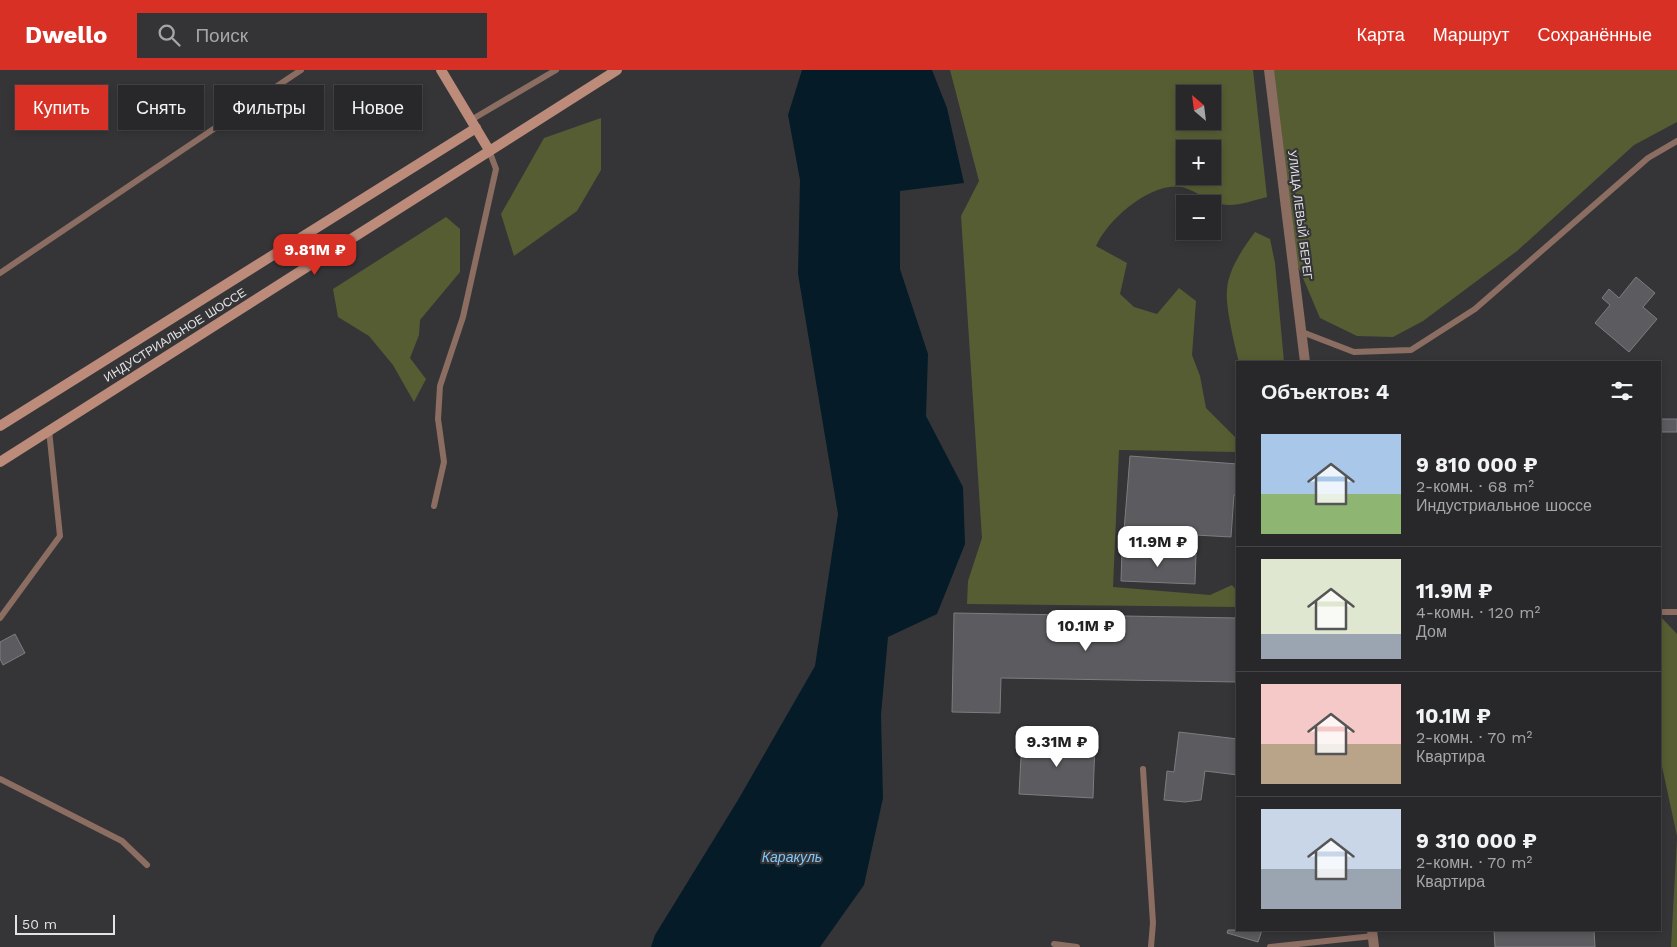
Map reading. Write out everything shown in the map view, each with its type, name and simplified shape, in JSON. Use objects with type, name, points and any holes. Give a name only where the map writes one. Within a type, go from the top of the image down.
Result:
[{"type":"main road","points":[[441,70],[490,150]]},
{"type":"main road","name":"ИНДУСТРИАЛЬНОЕ ШОССЕ","points":[[0,462],[617,70]]},
{"type":"main road","points":[[0,426],[473,124]]},
{"type":"street","name":"УЛИЦА ЛЕВЫЙ БЕРЕГ","points":[[1269,70],[1305,361]]},
{"type":"lane","points":[[0,272],[301,70]]},
{"type":"lane","points":[[473,124],[556,70]]},
{"type":"lane","points":[[1302,332],[1354,352],[1411,350],[1475,309],[1648,158],[1677,141]]},
{"type":"lane","points":[[434,506],[444,462],[438,419],[440,386],[462,317],[496,168],[490,150]]},
{"type":"lane","points":[[0,618],[60,536],[49,430]]},
{"type":"lane","points":[[1661,612],[1677,612]]},
{"type":"lane","points":[[1143,769],[1153,923],[1151,947]]},
{"type":"lane","points":[[0,779],[122,841],[147,865]]},
{"type":"lane","points":[[1270,947],[1328,944],[1373,938]]},
{"type":"lane","points":[[1054,944],[1077,947]]},
{"type":"green space","points":[[950,70],[1253,70],[1267,197],[1229,205],[1221,204],[1221,195],[1202,195],[1182,187],[1157,190],[1144,196],[1120,214],[1096,246],[1127,263],[1120,294],[1134,307],[1157,314],[1179,288],[1196,301],[1192,355],[1200,376],[1206,408],[1236,438],[1236,452],[1119,450],[1113,587],[1210,595],[1232,585],[1236,590],[1236,607],[967,604],[968,581],[982,538],[961,216],[979,181]]},
{"type":"green space","points":[[1273,70],[1677,70],[1677,122],[1634,145],[1517,251],[1423,321],[1393,337],[1357,336],[1320,318],[1292,252]]},
{"type":"green space","points":[[601,118],[601,170],[577,211],[514,256],[501,214],[544,138]]},
{"type":"green space","points":[[446,217],[460,229],[460,272],[420,320],[419,335],[410,358],[426,379],[414,402],[393,365],[369,336],[338,317],[333,289]]},
{"type":"green space","points":[[1255,232],[1270,239],[1275,263],[1284,361],[1239,361],[1227,297],[1230,275]]},
{"type":"green space","points":[[1661,617],[1677,634],[1677,836],[1661,762]]},
{"type":"green space","points":[[1677,839],[1677,947],[1671,947]]},
{"type":"water","name":"Каракуль","points":[[802,70],[932,70],[947,108],[964,183],[900,191],[900,269],[928,354],[926,416],[963,487],[965,544],[937,614],[888,637],[881,715],[883,798],[864,885],[820,947],[651,947],[655,935],[738,800],[815,666],[838,514],[798,274],[800,180],[788,115]]},
{"type":"building","points":[[1636,277],[1655,293],[1643,307],[1657,319],[1629,352],[1595,323],[1610,305],[1602,298],[1609,289],[1619,298]]},
{"type":"building","points":[[1661,419],[1677,419],[1677,432],[1661,432]]},
{"type":"building","points":[[1130,456],[1236,464],[1236,495],[1234,495],[1231,537],[1124,531]]},
{"type":"building","points":[[1122,551],[1196,554],[1195,584],[1121,581]]},
{"type":"building","points":[[954,613],[1236,618],[1236,682],[1001,678],[1000,713],[952,712]]},
{"type":"building","points":[[15,634],[25,653],[3,665],[0,659],[0,642]]},
{"type":"building","points":[[1179,732],[1236,739],[1236,775],[1205,771],[1201,800],[1185,802],[1164,800],[1167,771],[1174,772]]},
{"type":"building","points":[[1022,739],[1095,742],[1093,798],[1019,794]]},
{"type":"building","points":[[1228,930],[1262,931],[1258,942],[1227,933]]},
{"type":"building","points":[[1494,931],[1594,931],[1595,947],[1495,947]]}]
